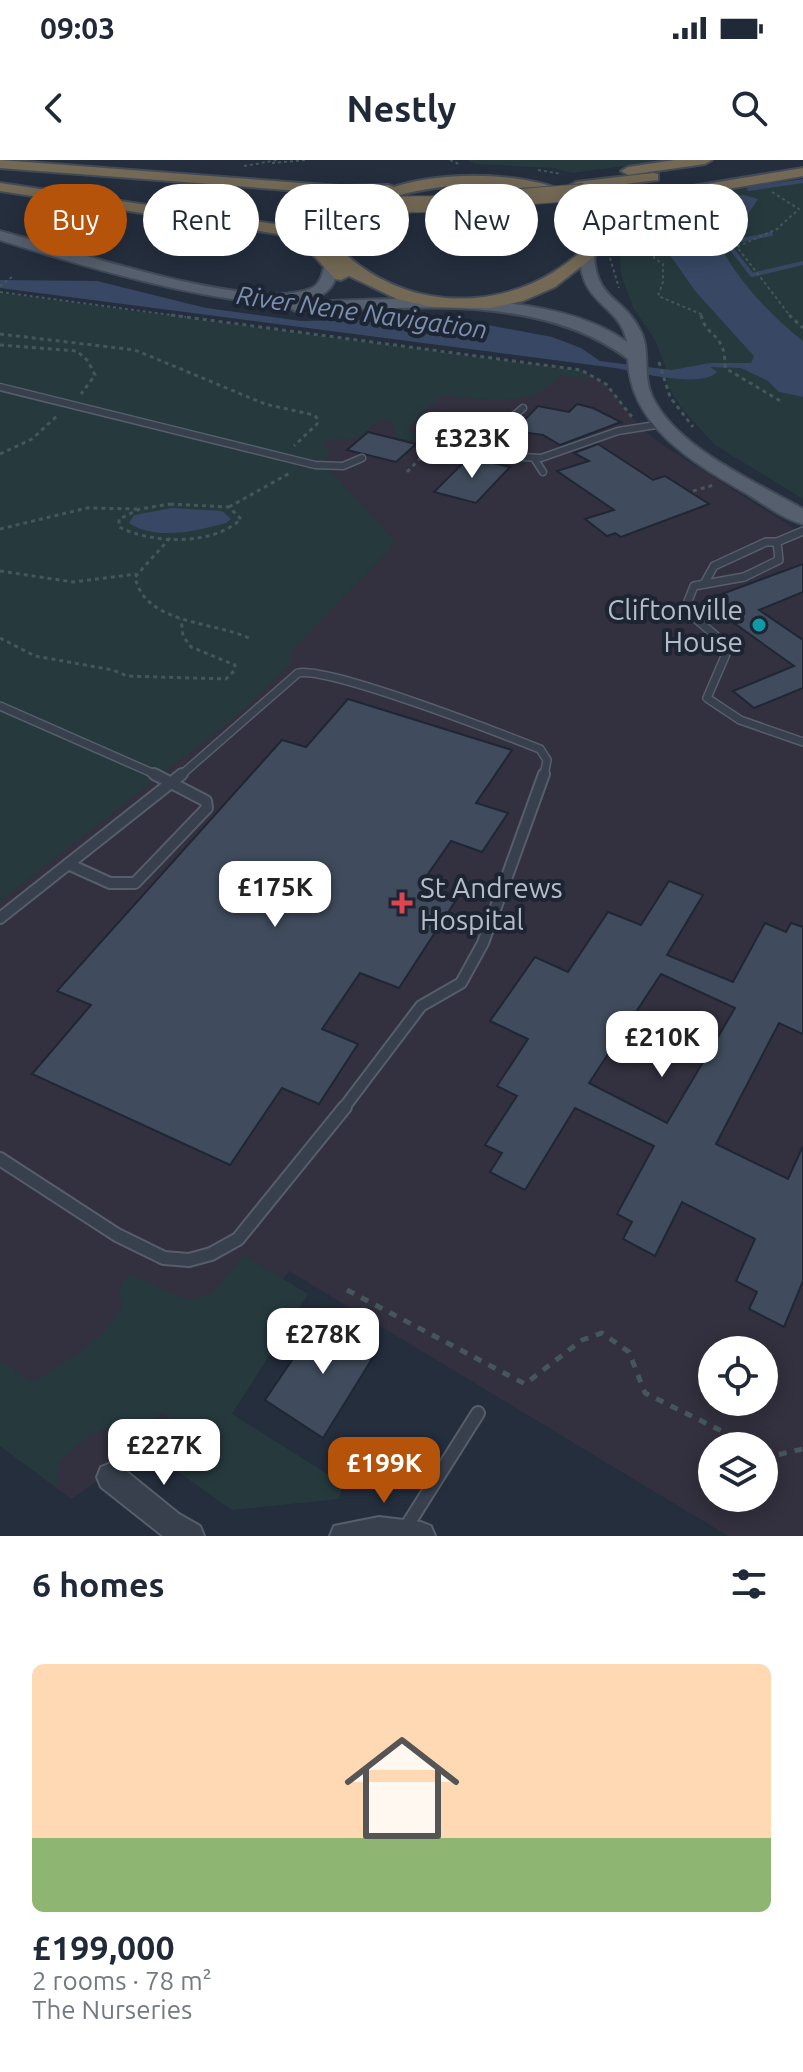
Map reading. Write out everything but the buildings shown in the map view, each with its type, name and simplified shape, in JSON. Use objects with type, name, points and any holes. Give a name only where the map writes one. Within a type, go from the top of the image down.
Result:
[{"type":"highway","points":[[585,184],[705,160]]},
{"type":"highway","points":[[593,184],[803,161]]},
{"type":"highway","points":[[0,164],[275,185]]},
{"type":"highway","points":[[457,165],[502,180],[554,191]]},
{"type":"highway","points":[[646,178],[721,166]]},
{"type":"highway","points":[[400,184],[425,168]]},
{"type":"highway","points":[[604,184],[803,170]]},
{"type":"highway","points":[[722,184],[803,170]]},
{"type":"highway","points":[[0,176],[312,204],[433,204],[554,189]]},
{"type":"highway","points":[[0,176],[143,194]]},
{"type":"highway","points":[[409,185],[456,180],[554,184]]},
{"type":"highway","points":[[0,187],[288,231],[332,258],[341,276],[361,288],[451,303],[523,295],[550,284],[585,256]]},
{"type":"main road","points":[[0,235],[193,290],[269,307],[451,303],[585,325],[604,332],[635,364]]},
{"type":"main road","points":[[587,256],[586,274],[591,286],[632,330],[637,344],[635,364],[645,401],[662,424],[718,467],[803,518]]},
{"type":"main road","points":[[164,281],[266,299],[291,298],[320,290],[327,283],[332,258]]},
{"type":"street","points":[[111,1477],[169,1524],[190,1536]]},
{"type":"street","points":[[344,1536],[379,1531],[412,1534]]},
{"type":"lane","points":[[0,387],[302,462],[335,467],[362,458]]},
{"type":"lane","points":[[523,408],[485,440],[490,448],[534,458],[549,457],[639,426],[662,424]]},
{"type":"lane","points":[[534,458],[543,472]]},
{"type":"lane","points":[[704,584],[714,566],[766,542],[777,542],[803,531]]},
{"type":"lane","points":[[777,542],[779,560],[744,577],[694,586],[688,601],[696,619],[729,647],[707,698],[720,712],[735,720],[803,742]]},
{"type":"lane","points":[[0,918],[172,782],[264,706],[298,673],[307,671],[343,680],[503,734],[540,749],[547,760],[544,777],[483,943],[461,983],[421,1006],[374,1071],[238,1239],[207,1257],[180,1261],[149,1253],[0,1159]]},
{"type":"lane","points":[[0,706],[172,782],[206,801],[207,808],[135,883],[128,886],[112,884],[68,864]]},
{"type":"lane","points":[[412,1534],[478,1413]]},
{"type":"path","points":[[250,166],[307,160]]},
{"type":"path","points":[[537,170],[559,173],[573,184]]},
{"type":"path","points":[[779,187],[766,188],[799,209],[777,229],[737,247],[789,315],[803,328]]},
{"type":"path","points":[[609,256],[622,294]]},
{"type":"path","points":[[654,256],[663,264],[663,282],[658,296],[701,314],[703,324],[723,338],[725,368],[782,402]]},
{"type":"path","points":[[0,286],[12,277]]},
{"type":"path","points":[[0,292],[581,370],[606,384],[639,426]]},
{"type":"path","points":[[0,334],[135,350],[265,404],[314,415],[318,419],[317,424],[282,457]]},
{"type":"path","points":[[0,345],[69,349],[83,355],[95,375],[72,405],[32,439],[0,454]]},
{"type":"path","points":[[658,357],[661,379],[672,401],[696,430]]},
{"type":"path","points":[[407,472],[437,441],[473,448]]},
{"type":"path","points":[[229,507],[241,519],[228,531],[170,538],[126,533],[119,527],[119,519],[124,514],[140,509],[170,504],[229,507],[292,472],[302,462]]},
{"type":"path","points":[[693,491],[720,483]]},
{"type":"path","points":[[0,529],[87,508],[140,509]]},
{"type":"path","points":[[170,538],[137,574],[135,586],[142,597],[168,617],[217,625],[249,638]]},
{"type":"path","points":[[0,571],[73,582],[137,574]]},
{"type":"path","points":[[0,638],[35,656],[113,670],[127,676],[226,679],[234,671],[235,665],[191,647],[183,636],[181,619]]},
{"type":"path","points":[[347,1290],[525,1384],[582,1340],[602,1333],[629,1352],[645,1393],[724,1432]]},
{"type":"path","points":[[778,1455],[803,1449]]},
{"type":"shaded area","name":"St Andrews Hospital","points":[[0,335],[440,371],[581,370],[606,384],[639,426],[661,444],[803,534],[803,1536],[728,1536],[289,1271],[160,1439],[71,1499],[0,1446]]},
{"type":"green space","points":[[467,160],[666,160],[573,173],[554,168],[476,164]]},
{"type":"green space","points":[[803,181],[803,364],[747,370],[768,381],[779,392],[803,397],[803,499],[715,445],[683,410],[667,385],[668,373],[655,340],[634,309],[621,275],[620,256],[748,256],[748,188]]},
{"type":"green space","points":[[0,293],[576,370],[592,380],[560,375],[535,394],[505,400],[441,395],[406,430],[426,437],[423,442],[398,438],[391,421],[381,420],[359,436],[330,440],[322,445],[329,449],[325,465],[395,541],[388,551],[292,650],[289,666],[239,714],[0,901]]},
{"type":"green space","points":[[244,1255],[308,1294],[232,1414],[343,1484],[339,1499],[232,1510],[177,1471],[202,1441],[161,1413],[138,1444],[125,1435],[104,1430],[85,1439],[58,1465],[57,1488],[0,1446],[0,1360],[32,1383],[84,1349],[107,1329],[123,1304],[118,1288],[130,1274],[187,1300],[211,1294]]},
{"type":"water","points":[[748,196],[758,199],[748,213]]},
{"type":"water","points":[[670,256],[726,256],[754,295],[803,341],[803,397],[779,392],[768,381],[741,368],[710,367],[717,372],[709,377],[668,378],[615,368],[0,288],[0,280],[97,281],[206,308],[301,321],[399,319],[477,323],[552,337],[581,348],[600,361],[672,370],[710,363],[751,363],[754,356],[696,292]]},
{"type":"water","points":[[172,508],[222,511],[231,519],[226,523],[176,533],[151,532],[129,523],[134,515]]},
{"type":"waterway","points":[[749,189],[803,181]]},
{"type":"waterway","points":[[771,234],[727,243],[752,275],[803,263]]},
{"type":"place","name":"Cliftonville House","points":[[759,625]]},
{"type":"place","name":"St Andrews Hospital","points":[[402,903]]},
{"type":"water label","name":"River Nene Navigation","points":[[362,312]]}]
